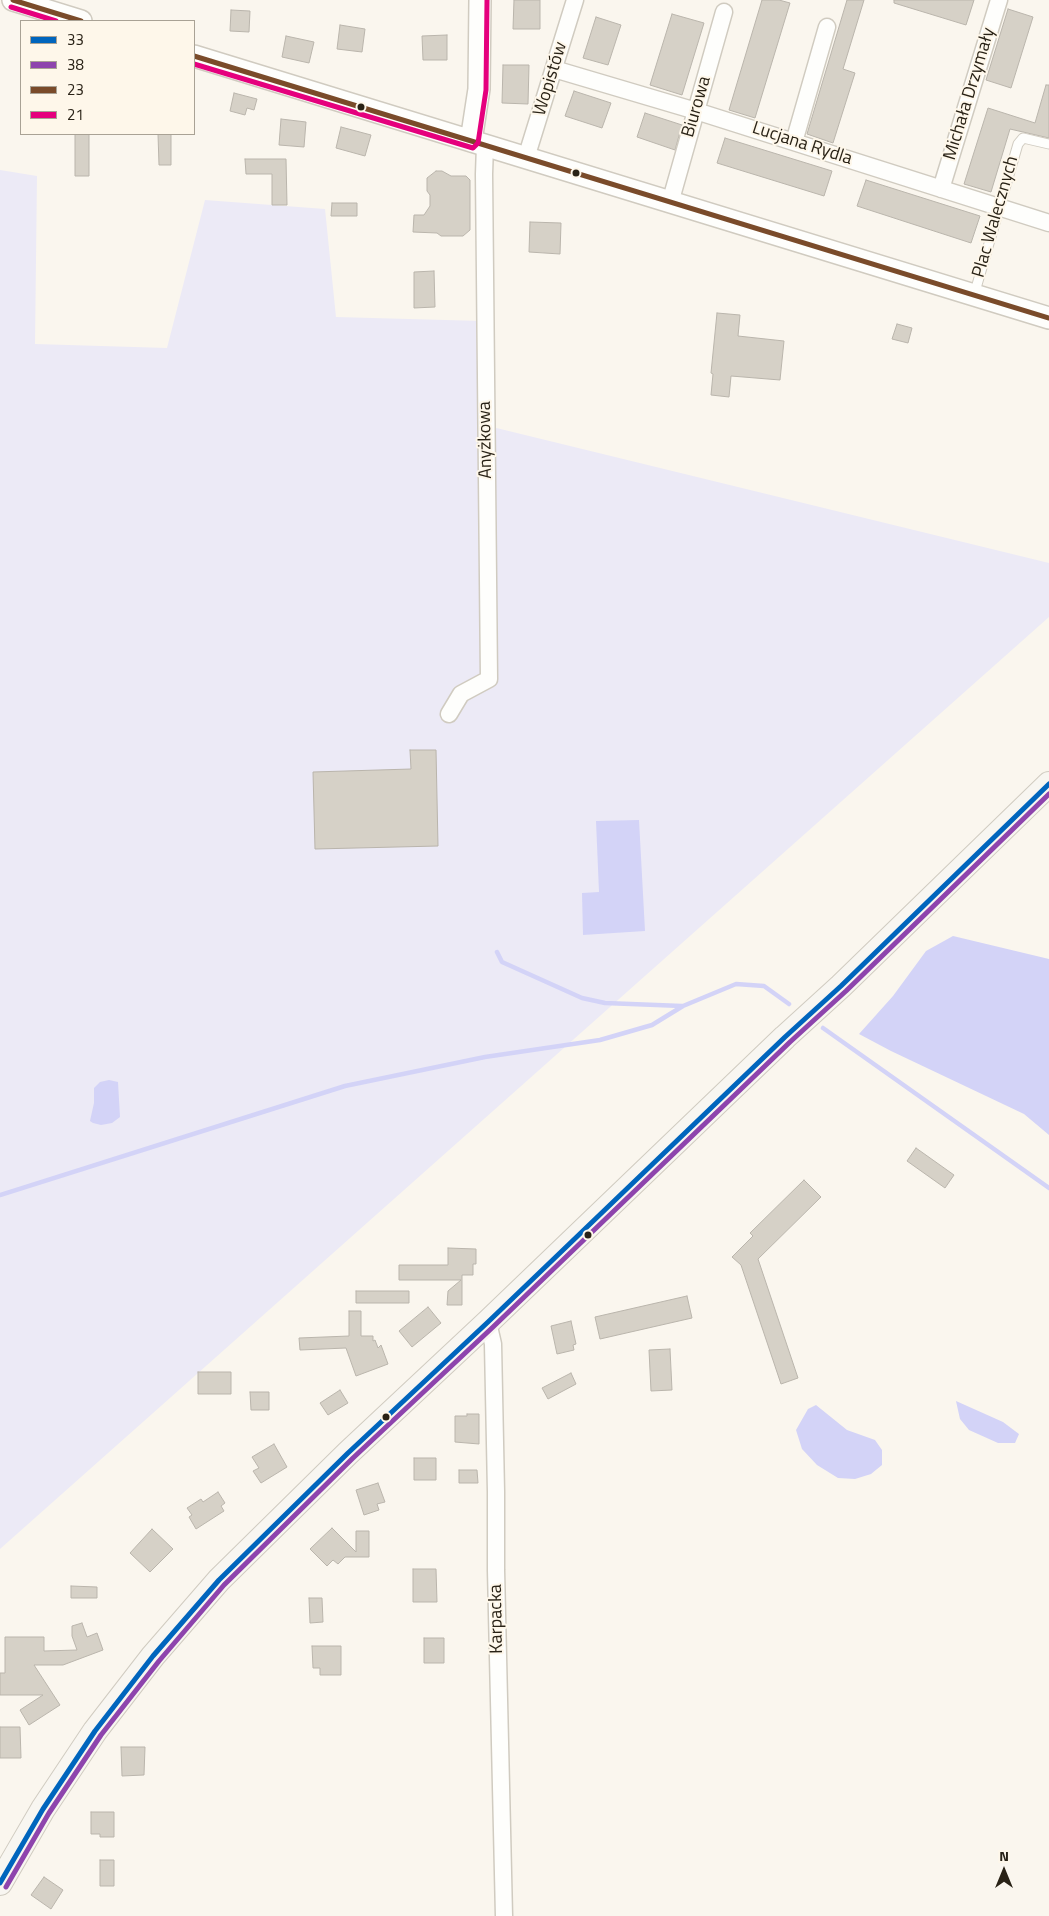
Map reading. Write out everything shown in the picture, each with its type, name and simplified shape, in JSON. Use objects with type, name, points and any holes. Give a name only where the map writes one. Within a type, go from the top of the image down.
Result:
[{"type":"main road","points":[[6,1868],[95,1731],[153,1656],[207,1593],[268,1529],[822,1004],[1049,784]]},
{"type":"street","points":[[12,0],[78,20]]},
{"type":"street","points":[[478,143],[480,0]]},
{"type":"street","name":"Wopistów","points":[[526,158],[575,0]]},
{"type":"street","name":"Michała Drzymały","points":[[941,189],[999,0]]},
{"type":"street","name":"Biurowa","points":[[670,203],[724,12]]},
{"type":"street","points":[[794,142],[827,27]]},
{"type":"street","points":[[195,56],[1049,318]]},
{"type":"street","name":"Lucjana Rydla","points":[[554,69],[696,111],[1049,223]]},
{"type":"street","name":"Anyżkowa","points":[[449,714],[461,694],[489,679],[484,193],[478,143]]},
{"type":"street","name":"Karpacka","points":[[488,1322],[493,1344],[504,1916]]},
{"type":"lane","name":"Plac Walecznych","points":[[974,295],[998,207],[1018,144],[1024,138],[1049,144]]},
{"type":"shaded area","points":[[0,170],[37,176],[35,344],[167,348],[205,200],[325,209],[336,317],[482,321],[480,424],[1049,563],[1049,617],[0,1549]]},
{"type":"water","points":[[639,820],[645,931],[583,935],[582,893],[599,892],[596,821]]},
{"type":"water","points":[[953,936],[1049,959],[1049,1135],[1024,1114],[859,1034],[893,996],[926,951]]},
{"type":"water","points":[[109,1080],[118,1082],[120,1117],[112,1123],[101,1125],[93,1123],[90,1121],[94,1103],[94,1088],[100,1082]]},
{"type":"water","points":[[956,1401],[1003,1422],[1019,1434],[1015,1443],[998,1443],[969,1430],[960,1419]]},
{"type":"water","points":[[816,1405],[847,1430],[875,1440],[882,1450],[882,1465],[871,1474],[855,1479],[838,1478],[817,1465],[802,1449],[796,1430],[808,1409]]},
{"type":"building","points":[[514,0],[540,0],[540,29],[513,29]]},
{"type":"building","points":[[762,0],[779,0],[790,3],[755,118],[729,110]]},
{"type":"building","points":[[847,0],[864,0],[843,69],[855,73],[833,143],[807,134]]},
{"type":"building","points":[[894,0],[974,0],[966,25],[894,3]]},
{"type":"building","points":[[1008,9],[1033,17],[1011,88],[986,80]]},
{"type":"building","points":[[231,10],[250,11],[249,32],[230,31]]},
{"type":"building","points":[[672,14],[704,23],[682,95],[650,85]]},
{"type":"building","points":[[596,17],[621,25],[608,65],[583,58]]},
{"type":"building","points":[[340,25],[365,29],[362,52],[337,49]]},
{"type":"building","points":[[447,35],[447,60],[423,60],[422,36]]},
{"type":"building","points":[[286,36],[314,42],[309,63],[282,57]]},
{"type":"building","points":[[503,65],[529,65],[528,104],[502,103]]},
{"type":"building","points":[[1046,85],[1049,85],[1049,138],[1010,129],[991,192],[964,184],[988,108],[1035,123]]},
{"type":"building","points":[[574,91],[611,103],[602,128],[565,116]]},
{"type":"building","points":[[234,93],[257,99],[254,110],[247,108],[245,115],[230,111]]},
{"type":"building","points":[[645,113],[682,125],[675,150],[637,137]]},
{"type":"building","points":[[281,119],[306,122],[304,147],[279,145]]},
{"type":"building","points":[[341,127],[371,135],[365,156],[336,148]]},
{"type":"building","points":[[75,135],[89,135],[89,176],[75,176]]},
{"type":"building","points":[[158,135],[171,135],[171,165],[159,165]]},
{"type":"building","points":[[725,138],[832,171],[824,196],[717,163]]},
{"type":"building","points":[[245,159],[286,159],[287,205],[272,205],[272,174],[246,174]]},
{"type":"building","points":[[436,171],[442,171],[451,176],[466,176],[470,180],[470,230],[463,236],[441,236],[437,233],[413,232],[414,215],[424,215],[430,206],[427,178]]},
{"type":"building","points":[[866,180],[980,216],[971,243],[857,206]]},
{"type":"building","points":[[332,203],[357,203],[357,216],[331,216]]},
{"type":"building","points":[[530,222],[561,223],[560,254],[529,252]]},
{"type":"building","points":[[434,271],[435,307],[414,308],[414,272]]},
{"type":"building","points":[[717,313],[740,315],[738,336],[784,341],[780,380],[731,376],[729,397],[711,395],[713,374],[711,373]]},
{"type":"building","points":[[897,324],[912,328],[908,343],[892,339]]},
{"type":"building","points":[[410,750],[436,750],[438,846],[315,849],[313,772],[411,769]]},
{"type":"building","points":[[916,1148],[954,1175],[945,1188],[907,1161]]},
{"type":"building","points":[[804,1180],[821,1197],[758,1259],[798,1378],[781,1384],[741,1265],[732,1257],[753,1236],[750,1233]]},
{"type":"building","points":[[448,1248],[476,1249],[476,1264],[473,1264],[473,1275],[462,1275],[462,1305],[447,1305],[448,1291],[461,1280],[399,1280],[399,1265],[448,1265]]},
{"type":"building","points":[[356,1291],[409,1291],[409,1303],[356,1303]]},
{"type":"building","points":[[687,1296],[692,1318],[600,1339],[595,1317]]},
{"type":"building","points":[[428,1307],[441,1323],[412,1347],[399,1331]]},
{"type":"building","points":[[349,1311],[361,1311],[361,1336],[373,1336],[373,1341],[375,1340],[378,1348],[381,1345],[388,1364],[356,1376],[346,1348],[300,1350],[299,1338],[349,1336]]},
{"type":"building","points":[[571,1321],[576,1344],[573,1345],[574,1350],[557,1354],[551,1326]]},
{"type":"building","points":[[670,1349],[672,1390],[651,1391],[649,1350]]},
{"type":"building","points":[[198,1372],[231,1372],[231,1394],[198,1394]]},
{"type":"building","points":[[571,1373],[576,1384],[548,1399],[542,1388]]},
{"type":"building","points":[[340,1390],[348,1403],[328,1415],[320,1403]]},
{"type":"building","points":[[250,1392],[269,1392],[269,1410],[251,1410]]},
{"type":"building","points":[[467,1414],[479,1414],[479,1444],[455,1442],[455,1416],[467,1416]]},
{"type":"building","points":[[274,1444],[287,1467],[261,1483],[253,1471],[259,1468],[252,1457]]},
{"type":"building","points":[[414,1458],[436,1458],[436,1480],[414,1480]]},
{"type":"building","points":[[459,1470],[477,1470],[478,1483],[459,1483]]},
{"type":"building","points":[[378,1483],[385,1502],[377,1504],[379,1510],[364,1515],[356,1490]]},
{"type":"building","points":[[218,1492],[225,1503],[221,1506],[224,1511],[196,1529],[189,1517],[192,1515],[187,1508],[201,1499],[203,1502]]},
{"type":"building","points":[[332,1528],[356,1552],[356,1531],[369,1531],[369,1557],[345,1557],[338,1564],[333,1560],[327,1566],[310,1549]]},
{"type":"building","points":[[152,1529],[173,1549],[150,1572],[130,1553]]},
{"type":"building","points":[[413,1569],[436,1569],[437,1602],[413,1602]]},
{"type":"building","points":[[71,1586],[97,1587],[97,1598],[71,1598]]},
{"type":"building","points":[[309,1598],[322,1598],[323,1622],[310,1623]]},
{"type":"building","points":[[82,1623],[87,1637],[97,1633],[103,1650],[63,1665],[34,1665],[60,1705],[29,1725],[20,1710],[43,1695],[0,1695],[0,1673],[5,1673],[5,1637],[44,1637],[44,1651],[77,1650],[72,1636],[72,1626]]},
{"type":"building","points":[[424,1638],[444,1638],[444,1663],[424,1663]]},
{"type":"building","points":[[312,1646],[341,1646],[341,1675],[320,1675],[320,1668],[313,1668]]},
{"type":"building","points":[[0,1727],[20,1727],[21,1758],[0,1758]]},
{"type":"building","points":[[121,1747],[145,1747],[144,1775],[122,1776]]},
{"type":"building","points":[[91,1812],[114,1812],[114,1837],[100,1837],[100,1834],[91,1834]]},
{"type":"building","points":[[100,1860],[114,1860],[114,1886],[100,1886]]},
{"type":"building","points":[[44,1877],[63,1890],[51,1909],[31,1895]]},
{"type":"waterway","points":[[497,952],[502,962],[582,998],[605,1003],[682,1006]]},
{"type":"waterway","points":[[0,1195],[345,1086],[485,1057],[600,1040],[652,1025],[683,1006],[736,984],[764,986],[789,1004]]},
{"type":"waterway","points":[[823,1028],[1049,1188]]},
{"type":"transit line","name":"23","points":[[13,0],[78,20]]},
{"type":"transit line","name":"21","points":[[195,64],[473,148],[478,143],[486,90],[487,0]]},
{"type":"transit line","name":"21","points":[[11,7],[53,20]]},
{"type":"transit line","name":"23","points":[[195,56],[1049,318]]},
{"type":"transit line","name":"33","points":[[0,1883],[43,1809],[95,1731],[153,1656],[219,1580],[348,1453],[841,986],[1049,784]]},
{"type":"transit line","name":"38","points":[[6,1887],[49,1813],[101,1735],[159,1661],[224,1585],[353,1458],[846,991],[1049,794]]}]
